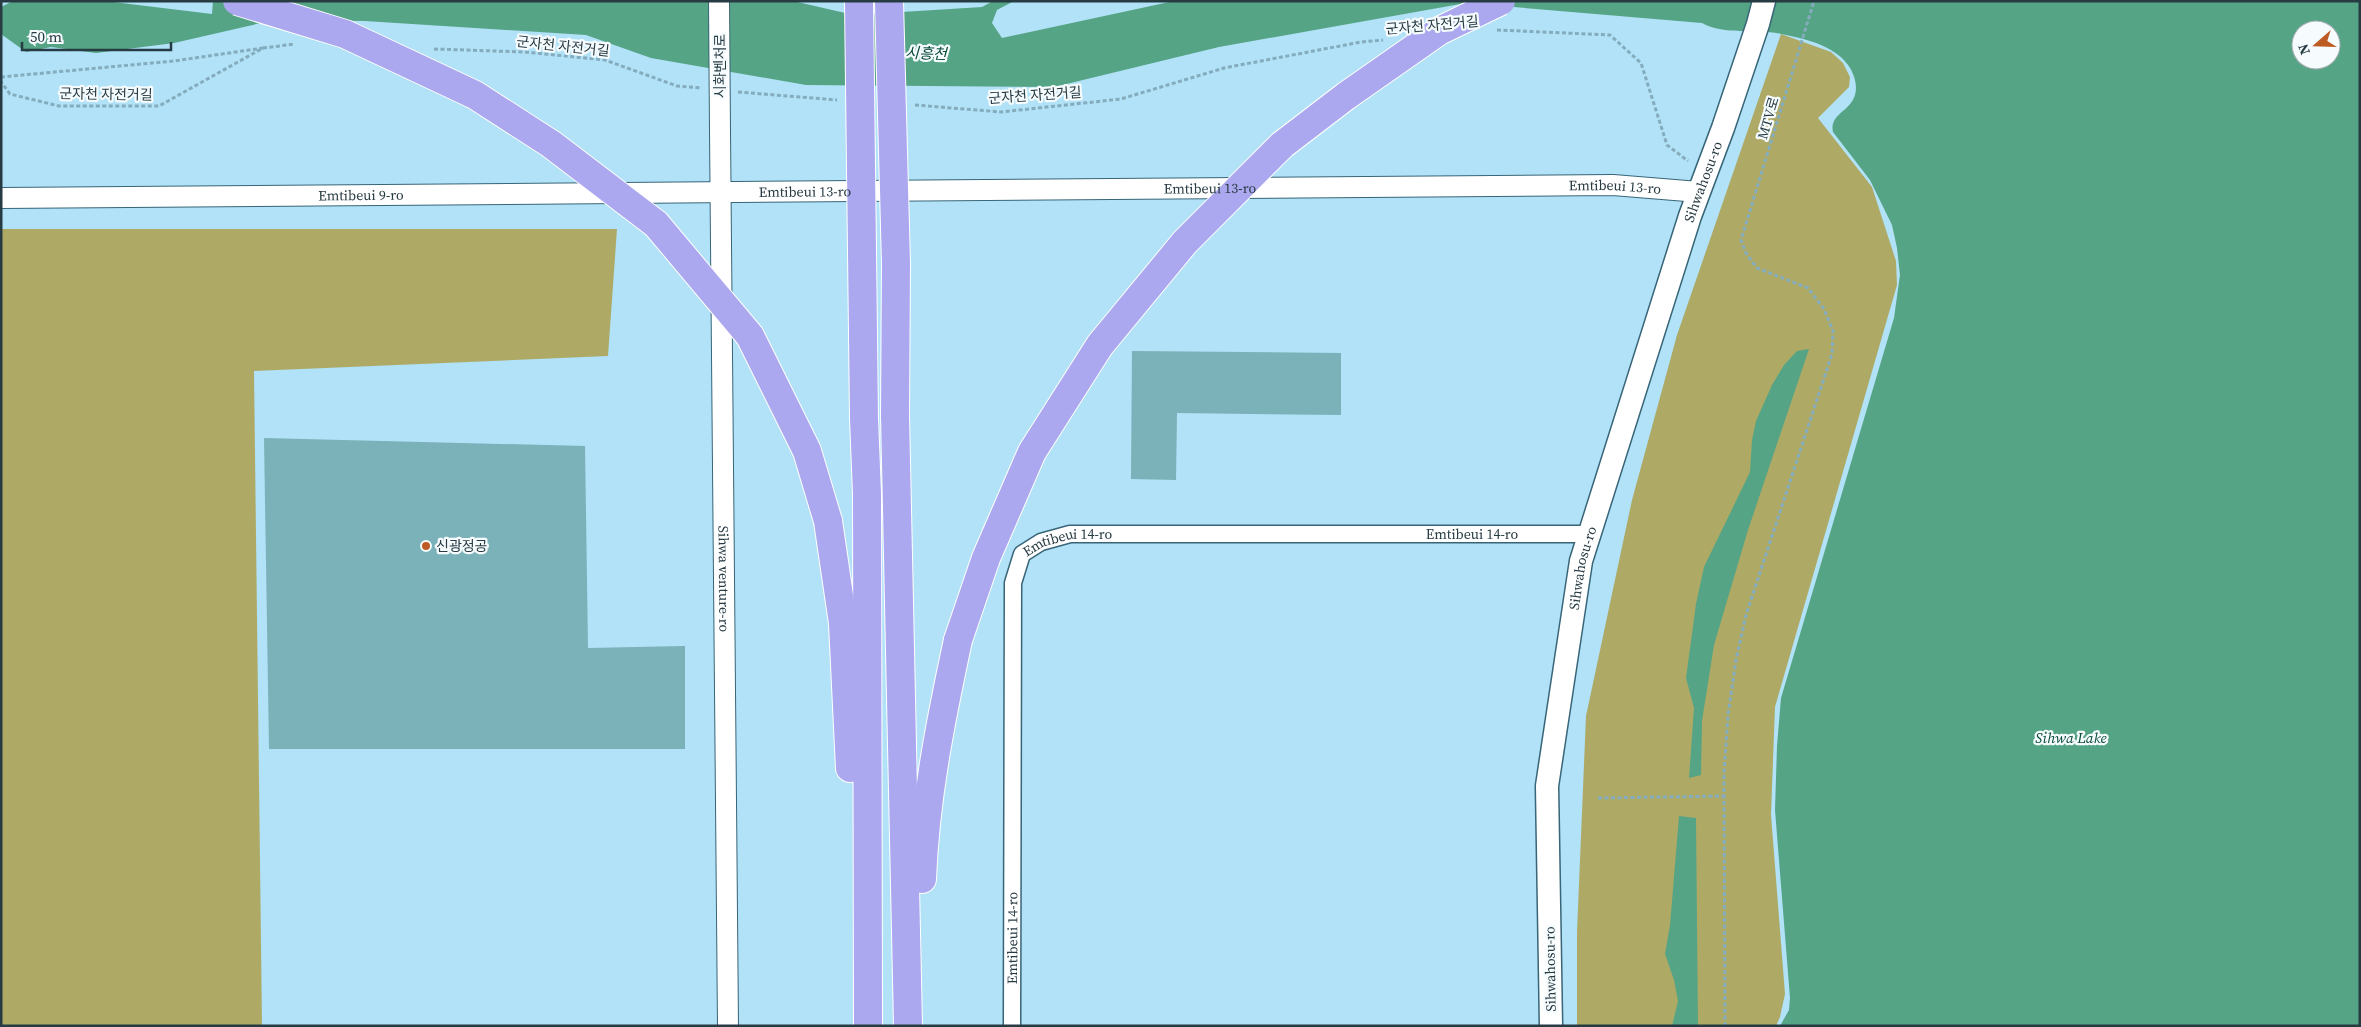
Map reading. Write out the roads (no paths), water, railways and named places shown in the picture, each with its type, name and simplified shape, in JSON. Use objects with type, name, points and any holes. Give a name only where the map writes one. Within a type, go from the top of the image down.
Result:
[{"type":"highway","points":[[237,1],[345,34],[475,96],[551,144],[656,224],[750,336],[807,450],[828,521],[843,623],[864,1026]]},
{"type":"highway","points":[[859,1],[864,418],[867,494],[868,1026]]},
{"type":"highway","points":[[889,1],[896,264],[896,415],[908,1026]]},
{"type":"highway","points":[[917,1026],[923,856],[938,730],[958,640],[986,558],[1032,452],[1100,345],[1185,242],[1282,146],[1346,96],[1439,31],[1500,1]]},
{"type":"main road","name":"Sihwahosu-ro","points":[[1551,1026],[1547,786],[1581,561],[1699,192],[1723,128],[1764,1]]},
{"type":"street","name":"시화벤처로","points":[[719,1],[720,131]]},
{"type":"street","name":"Sihwa venture-ro","points":[[720,131],[728,1026]]},
{"type":"street","name":"Emtibeui 13-ro","points":[[720,193],[1603,185],[1699,192]]},
{"type":"street","name":"Emtibeui 9-ro","points":[[1,198],[720,193]]},
{"type":"street","name":"Emtibeui 14-ro","points":[[1012,1026],[1013,582],[1022,554],[1041,542],[1070,534],[1590,534]]},
{"type":"water","name":"Sihwa Lake","points":[[13,1],[793,1],[854,15],[982,7],[993,1],[1014,1],[997,10],[992,23],[1002,38],[1174,1],[2360,1],[2360,1026],[1780,1026],[1789,1010],[1790,998],[1775,810],[1781,698],[1894,318],[1900,275],[1892,225],[1870,180],[1833,132],[1835,119],[1850,104],[1856,90],[1851,69],[1844,60],[1826,47],[1803,39],[1771,32],[1731,31],[1702,23],[1466,3],[1219,47],[1054,87],[806,85],[651,58],[586,35],[365,21],[274,20],[174,43],[96,53],[51,47],[26,52],[1,34],[1,7]]},
{"type":"water","points":[[1809,349],[1748,530],[1714,645],[1702,721],[1701,775],[1689,778],[1694,708],[1686,678],[1696,604],[1704,567],[1750,472],[1752,440],[1756,421],[1772,385],[1784,365],[1797,351]]},
{"type":"water","points":[[1679,816],[1696,818],[1698,1026],[1672,1026],[1678,1001],[1674,980],[1665,954],[1670,925]]},
{"type":"place","name":"신광정공","points":[[426,546]]},
{"type":"water label","name":"시흥천","points":[[926,53]]}]
